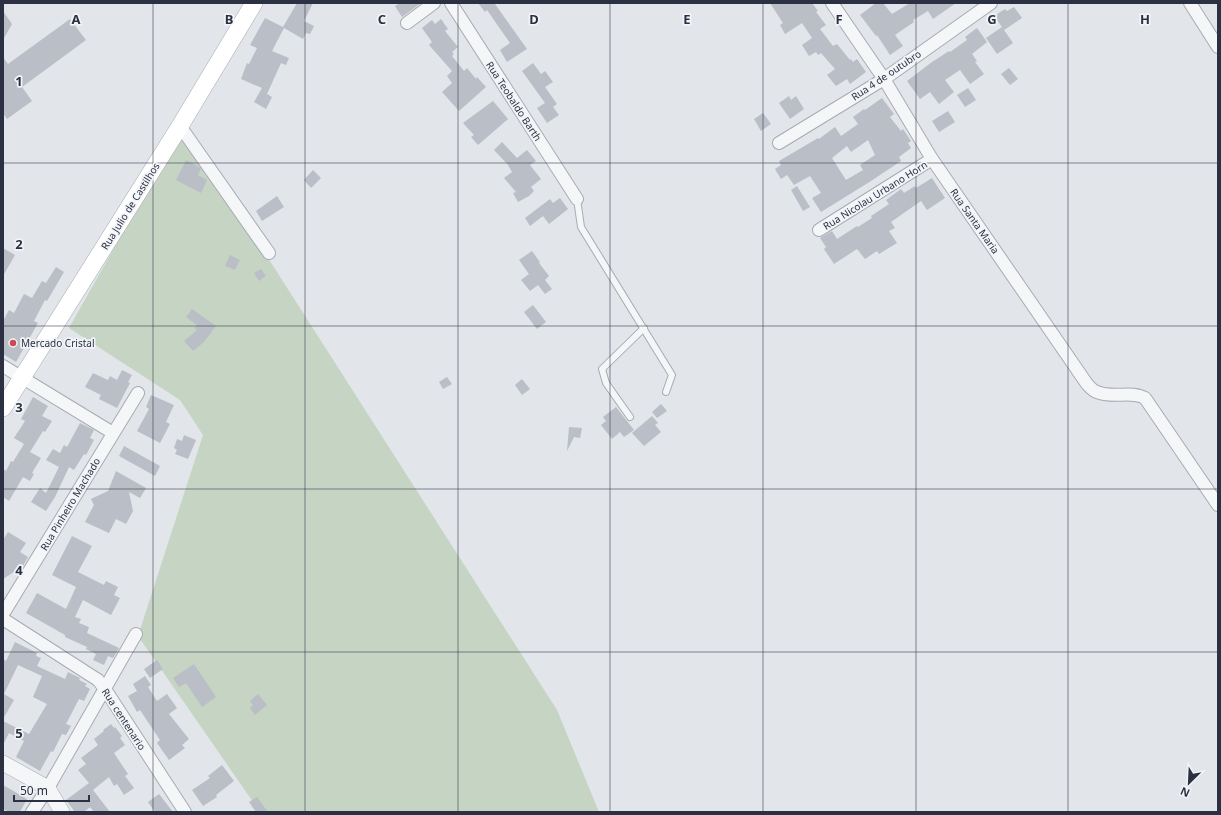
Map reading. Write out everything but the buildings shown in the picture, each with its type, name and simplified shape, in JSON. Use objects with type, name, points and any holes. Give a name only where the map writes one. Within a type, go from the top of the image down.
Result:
[{"type":"main road","name":"Rua Julio de Castilhos","points":[[3,408],[180,126],[254,3]]},
{"type":"street","points":[[407,23],[434,3]]},
{"type":"street","name":"Rua Teobaldo Barth","points":[[451,3],[577,200]]},
{"type":"street","name":"Rua Santa Maria","points":[[832,3],[884,79],[932,159],[1087,384],[1095,392],[1108,395],[1139,394],[1145,398],[1218,505]]},
{"type":"street","name":"Rua 4 de outubro","points":[[779,143],[884,79],[991,3]]},
{"type":"street","points":[[1190,3],[1218,46]]},
{"type":"street","points":[[180,126],[269,253]]},
{"type":"street","name":"Rua Nicolau Urbano Horn","points":[[819,230],[932,159]]},
{"type":"street","points":[[3,366],[113,433]]},
{"type":"street","name":"Rua Pinheiro Machado","points":[[3,614],[138,393]]},
{"type":"street","name":"Rua centenario","points":[[3,619],[98,680],[185,812]]},
{"type":"street","points":[[32,812],[48,788],[136,634]]},
{"type":"street","points":[[3,763],[48,788],[62,812]]},
{"type":"lane","points":[[577,200],[581,228],[672,375],[666,392]]},
{"type":"lane","points":[[630,417],[606,383],[602,369],[644,328]]},
{"type":"green space","points":[[179,133],[268,258],[557,710],[599,812],[260,812],[138,636],[203,435],[180,400],[69,328]]},
{"type":"place","name":"Mercado Cristal","points":[[13,343]]}]
